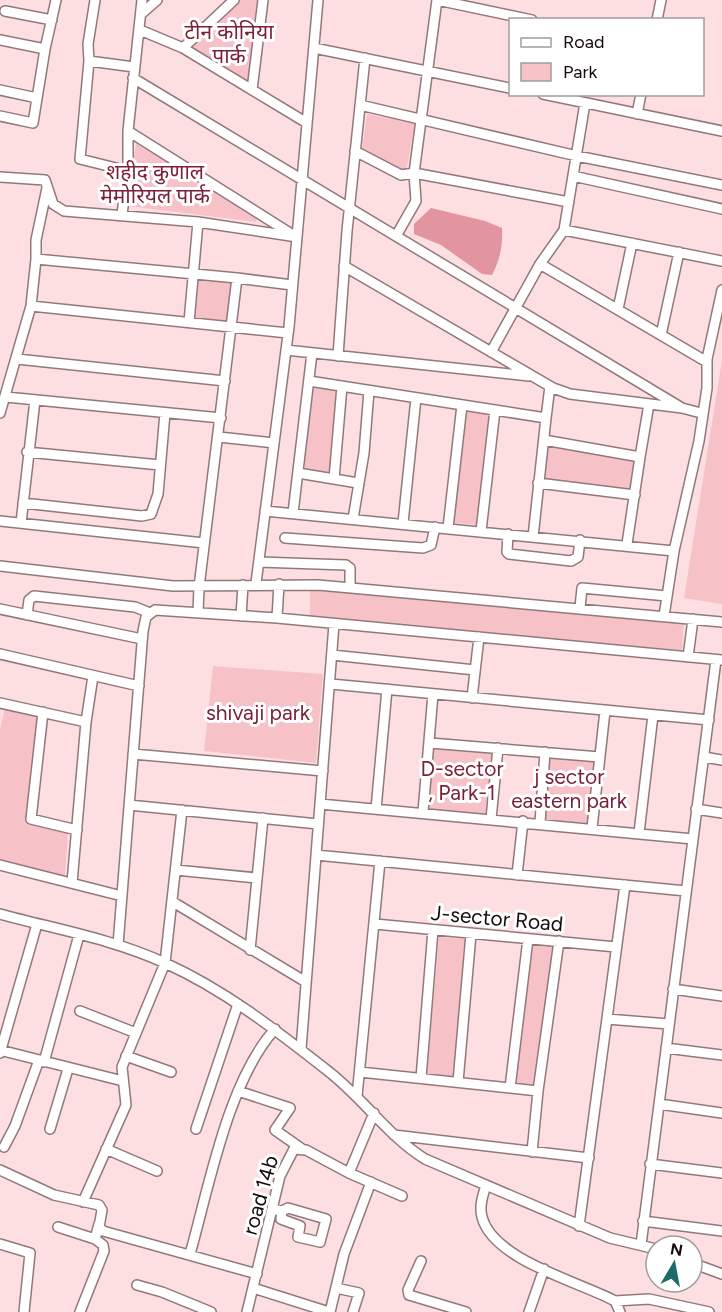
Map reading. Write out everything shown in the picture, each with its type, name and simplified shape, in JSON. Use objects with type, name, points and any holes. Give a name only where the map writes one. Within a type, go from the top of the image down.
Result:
[{"type":"street","points":[[0,116],[33,123],[56,0]]},
{"type":"street","points":[[95,0],[88,44],[89,61],[80,159],[128,171]]},
{"type":"street","points":[[122,214],[128,171],[128,131],[142,0]]},
{"type":"street","points":[[141,14],[156,0]]},
{"type":"street","points":[[183,48],[234,0]]},
{"type":"street","points":[[252,90],[263,0]]},
{"type":"street","points":[[256,584],[288,333],[318,0]]},
{"type":"street","points":[[396,236],[416,201],[414,173],[423,119],[426,70],[437,0],[462,2],[525,18]]},
{"type":"street","points":[[657,18],[660,0]]},
{"type":"street","points":[[5,11],[52,20]]},
{"type":"street","points":[[140,30],[183,48],[307,123]]},
{"type":"street","points":[[0,40],[45,50]]},
{"type":"street","points":[[314,48],[509,88]]},
{"type":"street","points":[[338,356],[344,266],[366,58]]},
{"type":"street","points":[[89,61],[134,67]]},
{"type":"street","points":[[133,78],[682,408]]},
{"type":"street","points":[[0,90],[37,98]]},
{"type":"street","points":[[552,96],[722,131]]},
{"type":"street","points":[[637,114],[641,96]]},
{"type":"street","points":[[491,352],[540,264],[564,230],[585,103]]},
{"type":"street","points":[[360,105],[577,156],[722,185]]},
{"type":"street","points":[[128,131],[297,237]]},
{"type":"street","points":[[355,151],[401,175],[414,173],[569,202]]},
{"type":"street","points":[[573,176],[722,209]]},
{"type":"street","points":[[0,177],[45,180],[53,204],[64,210],[198,222],[297,237]]},
{"type":"street","points":[[0,413],[31,306],[36,240],[48,186]]},
{"type":"street","points":[[189,322],[198,222]]},
{"type":"street","points":[[564,230],[722,261]]},
{"type":"street","points":[[618,309],[632,243]]},
{"type":"street","points":[[661,335],[679,252]]},
{"type":"street","points":[[36,259],[194,273],[292,285]]},
{"type":"street","points":[[540,264],[707,362]]},
{"type":"street","points":[[344,266],[550,386],[570,394],[682,408],[701,413]]},
{"type":"street","points":[[198,613],[204,543],[237,278]]},
{"type":"street","points":[[664,616],[675,551],[699,441],[701,413],[707,388],[707,362],[722,290]]},
{"type":"street","points":[[31,306],[288,333]]},
{"type":"street","points":[[286,350],[531,376]]},
{"type":"street","points":[[293,513],[312,353]]},
{"type":"street","points":[[17,359],[225,381]]},
{"type":"street","points":[[309,381],[546,418]]},
{"type":"street","points":[[334,479],[342,386]]},
{"type":"street","points":[[533,537],[550,386]]},
{"type":"street","points":[[352,519],[364,453],[369,391]]},
{"type":"street","points":[[6,397],[221,418]]},
{"type":"street","points":[[403,523],[416,398]]},
{"type":"street","points":[[21,524],[27,452],[35,400]]},
{"type":"street","points":[[627,544],[649,404]]},
{"type":"street","points":[[448,528],[462,405]]},
{"type":"street","points":[[481,531],[495,410]]},
{"type":"street","points":[[22,503],[147,516],[155,507],[165,412]]},
{"type":"street","points":[[219,437],[274,443]]},
{"type":"street","points":[[544,440],[640,457]]},
{"type":"street","points":[[27,452],[160,465]]},
{"type":"street","points":[[298,473],[358,483]]},
{"type":"street","points":[[538,483],[635,495]]},
{"type":"street","points":[[265,511],[627,544],[675,551]]},
{"type":"street","points":[[0,521],[204,543]]},
{"type":"street","points":[[285,538],[423,548],[430,545],[435,527]]},
{"type":"street","points":[[508,534],[507,552],[509,554],[571,561],[578,557],[580,540]]},
{"type":"street","points":[[259,562],[346,566],[350,568],[350,588]]},
{"type":"street","points":[[0,566],[95,578],[199,587],[279,584],[350,588],[722,622]]},
{"type":"street","points":[[277,618],[279,584]]},
{"type":"street","points":[[241,616],[243,585]]},
{"type":"street","points":[[580,608],[582,588],[667,596]]},
{"type":"street","points":[[27,615],[29,600],[34,596],[135,607],[150,613],[161,610],[277,618],[719,660],[696,810],[640,1245]]},
{"type":"street","points":[[0,609],[142,639]]},
{"type":"street","points":[[118,945],[142,639],[144,622],[150,613]]},
{"type":"street","points":[[688,657],[693,619]]},
{"type":"street","points":[[301,1049],[334,624]]},
{"type":"street","points":[[472,698],[479,637]]},
{"type":"street","points":[[0,654],[139,686]]},
{"type":"street","points":[[332,656],[475,670]]},
{"type":"street","points":[[72,883],[86,722],[93,676]]},
{"type":"street","points":[[331,684],[709,720]]},
{"type":"street","points":[[376,809],[387,689]]},
{"type":"street","points":[[423,812],[433,694]]},
{"type":"street","points":[[1,706],[43,712],[86,722]]},
{"type":"street","points":[[592,828],[605,711]]},
{"type":"street","points":[[43,712],[31,819],[77,830]]},
{"type":"street","points":[[639,833],[653,715]]},
{"type":"street","points":[[430,743],[600,757]]},
{"type":"street","points":[[491,819],[498,748]]},
{"type":"street","points":[[540,823],[545,752]]},
{"type":"street","points":[[133,754],[323,771]]},
{"type":"street","points":[[704,757],[722,760]]},
{"type":"street","points":[[320,804],[523,821],[693,839]]},
{"type":"street","points":[[129,805],[318,824]]},
{"type":"street","points":[[83,1202],[126,1105],[122,1067],[165,963],[182,810]]},
{"type":"street","points":[[696,810],[722,813]]},
{"type":"street","points":[[249,950],[263,818]]},
{"type":"street","points":[[517,875],[523,821]]},
{"type":"street","points":[[316,855],[686,891]]},
{"type":"street","points":[[357,1096],[380,861]]},
{"type":"street","points":[[0,865],[122,896]]},
{"type":"street","points":[[176,870],[257,878]]},
{"type":"street","points":[[579,1226],[590,1158],[625,885]]},
{"type":"street","points":[[173,902],[249,950],[306,982]]},
{"type":"street","points":[[0,914],[118,945],[165,963],[238,1004],[275,1029],[357,1096],[394,1135],[425,1158],[610,1239],[644,1246]]},
{"type":"street","points":[[37,924],[0,1051],[123,1081]]},
{"type":"street","name":"J-sector Road","points":[[375,924],[616,947]]},
{"type":"street","points":[[421,1078],[433,930]]},
{"type":"street","points":[[458,1082],[471,934]]},
{"type":"street","points":[[4,1147],[15,1126],[41,1061],[79,935]]},
{"type":"street","points":[[510,1088],[528,939]]},
{"type":"street","points":[[532,1152],[559,941]]},
{"type":"street","points":[[673,989],[722,996]]},
{"type":"street","points":[[196,1129],[238,1004]]},
{"type":"street","points":[[80,1011],[136,1033]]},
{"type":"street","points":[[607,1019],[669,1024]]},
{"type":"street","points":[[190,1254],[213,1168],[238,1091],[254,1055],[275,1029]]},
{"type":"street","points":[[666,1048],[722,1055]]},
{"type":"street","points":[[126,1056],[171,1072]]},
{"type":"street","points":[[50,1129],[68,1069]]},
{"type":"street","points":[[360,1072],[538,1091]]},
{"type":"street","points":[[238,1091],[290,1108],[275,1130],[302,1149]]},
{"type":"street","points":[[659,1104],[722,1113]]},
{"type":"street","points":[[349,1173],[374,1113]]},
{"type":"street","points":[[394,1135],[590,1158]]},
{"type":"street","points":[[106,1149],[157,1171]]},
{"type":"street","name":"road 14b","points":[[247,1312],[277,1210],[287,1157],[294,1149],[302,1149],[402,1196]]},
{"type":"street","points":[[650,1164],[722,1173]]},
{"type":"street","points":[[0,1170],[54,1195],[101,1208],[94,1239]]},
{"type":"street","points":[[253,1288],[329,1312],[344,1254],[371,1182]]},
{"type":"street","points":[[486,1185],[481,1204],[485,1225],[507,1249],[543,1269],[615,1301],[649,1299],[679,1308],[710,1312]]},
{"type":"street","points":[[288,1208],[326,1219],[320,1242],[298,1237],[298,1224],[281,1219],[277,1210],[288,1208]]},
{"type":"street","points":[[644,1221],[722,1231]]},
{"type":"street","points":[[99,1224],[100,1229],[107,1233],[257,1274]]},
{"type":"street","points":[[58,1227],[94,1239],[103,1245],[104,1251],[80,1312]]},
{"type":"street","points":[[0,1244],[30,1253],[24,1312]]},
{"type":"street","points":[[421,1261],[408,1290],[409,1295],[462,1311]]},
{"type":"street","points":[[704,1267],[722,1274]]},
{"type":"street","points":[[529,1312],[543,1269]]},
{"type":"street","points":[[137,1286],[162,1292],[211,1312]]},
{"type":"street","points":[[336,1288],[359,1293],[353,1312]]},
{"type":"street","points":[[615,1301],[620,1312]]},
{"type":"green space","name":"टीन कोनिया पार्क","points":[[241,0],[257,0],[249,82],[190,48]]},
{"type":"green space","points":[[367,114],[415,123],[407,167],[403,170],[362,149]]},
{"type":"green space","name":"शहीद कुणाल मेमोरियल पार्क","points":[[136,143],[257,217],[256,222],[128,206]]},
{"type":"green space","points":[[197,278],[231,282],[227,323],[193,319]]},
{"type":"green space","points":[[722,360],[722,604],[684,598]]},
{"type":"green space","points":[[313,386],[337,391],[332,475],[304,470]]},
{"type":"green space","points":[[467,410],[491,414],[478,525],[453,523]]},
{"type":"green space","points":[[548,444],[637,461],[632,492],[543,481]]},
{"type":"green space","points":[[310,582],[684,621],[682,650],[310,620]]},
{"type":"green space","name":"shivaji park","points":[[213,666],[323,674],[316,763],[204,751]]},
{"type":"green space","points":[[5,709],[40,716],[27,824],[68,833],[65,876],[0,859],[0,730]]},
{"type":"green space","name":"D-sector , Park-1","points":[[434,745],[495,752],[489,815],[426,809]]},
{"type":"green space","name":"j sector eastern park","points":[[549,753],[596,758],[588,824],[544,821]]},
{"type":"green space","points":[[439,937],[466,939],[454,1076],[427,1074]]},
{"type":"green space","points":[[534,944],[555,946],[537,1085],[513,1083]]},
{"type":"shaded area","points":[[431,208],[485,221],[502,228],[500,252],[492,275],[482,274],[441,245],[414,234],[414,224]]}]
